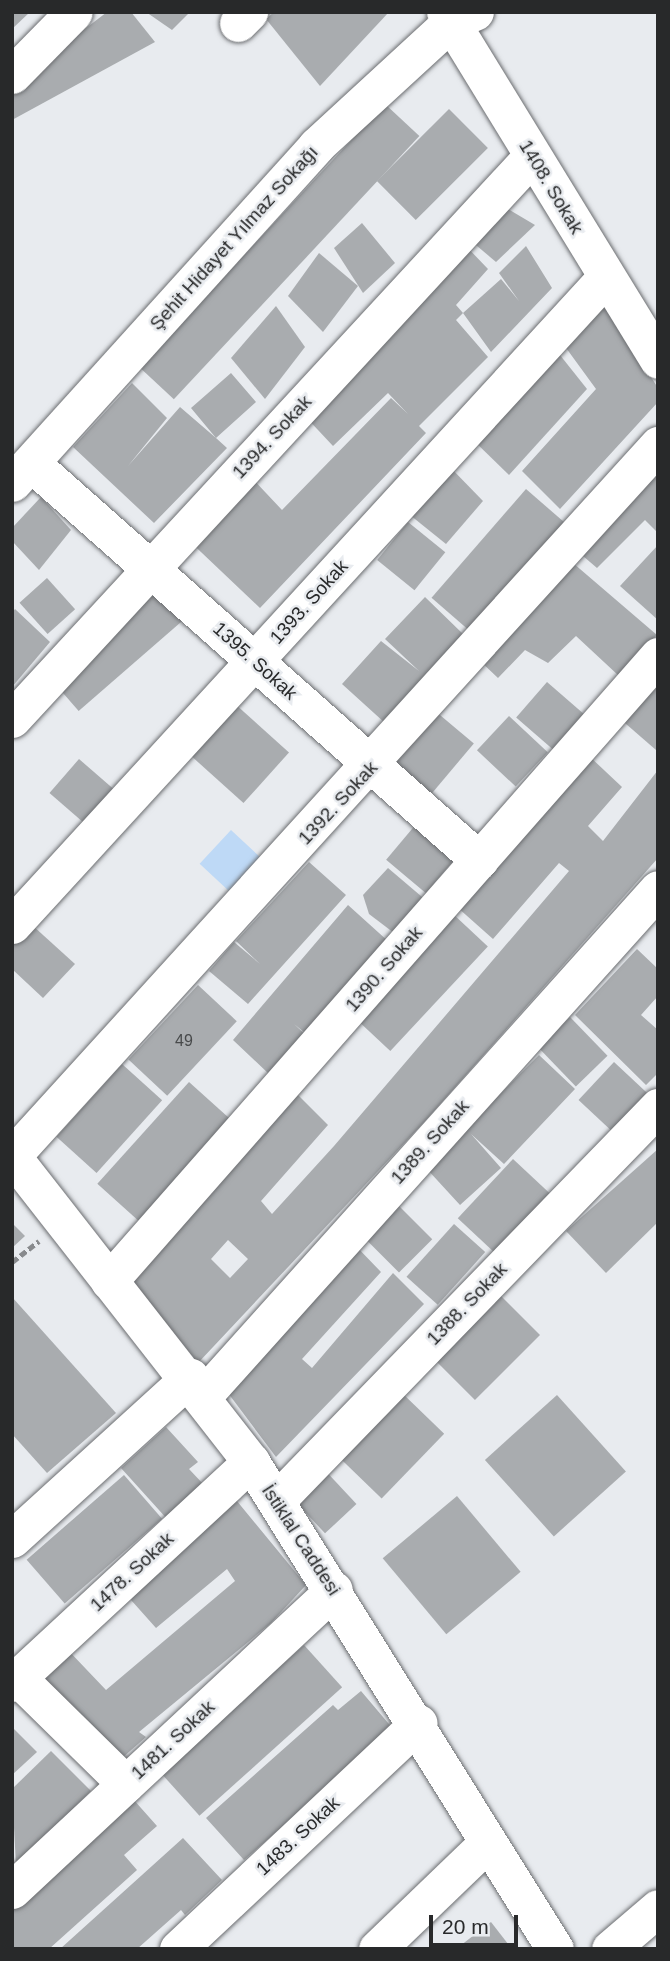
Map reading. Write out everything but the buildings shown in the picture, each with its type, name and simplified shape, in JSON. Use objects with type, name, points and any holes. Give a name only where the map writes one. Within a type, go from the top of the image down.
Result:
[{"type":"street","points":[[12,75],[74,12]]},
{"type":"street","name":"1408. Sokak","points":[[457,15],[532,156],[658,360]]},
{"type":"street","name":"Şehit Hidayet Yılmaz Sokağı","points":[[22,473],[316,146],[457,15]]},
{"type":"street","name":"1394. Sokak","points":[[12,719],[532,156]]},
{"type":"street","name":"1393. Sokak","points":[[12,925],[606,278]]},
{"type":"street","name":"1392. Sokak","points":[[12,1156],[372,766],[658,445]]},
{"type":"street","name":"1395. Sokak","points":[[22,473],[150,568],[479,860]]},
{"type":"street","name":"1390. Sokak","points":[[109,1281],[658,656]]},
{"type":"street","name":"1389. Sokak","points":[[12,1539],[196,1386],[658,889]]},
{"type":"street","name":"1388. Sokak","points":[[276,1501],[658,1107]]},
{"type":"street","name":"İstiklal Caddesi","points":[[12,1156],[109,1281],[196,1386],[251,1462],[419,1723],[487,1843],[555,1949]]},
{"type":"street","name":"1478. Sokak","points":[[15,1680],[251,1462]]},
{"type":"street","name":"1481. Sokak","points":[[12,1890],[334,1590]]},
{"type":"street","points":[[15,1680],[126,1784]]},
{"type":"street","name":"1483. Sokak","points":[[178,1949],[419,1723]]},
{"type":"street","points":[[377,1949],[487,1843]]},
{"type":"street","points":[[610,1949],[658,1908]]},
{"type":"shaded area","points":[[231,830],[260,857],[229,891],[200,864]]}]
